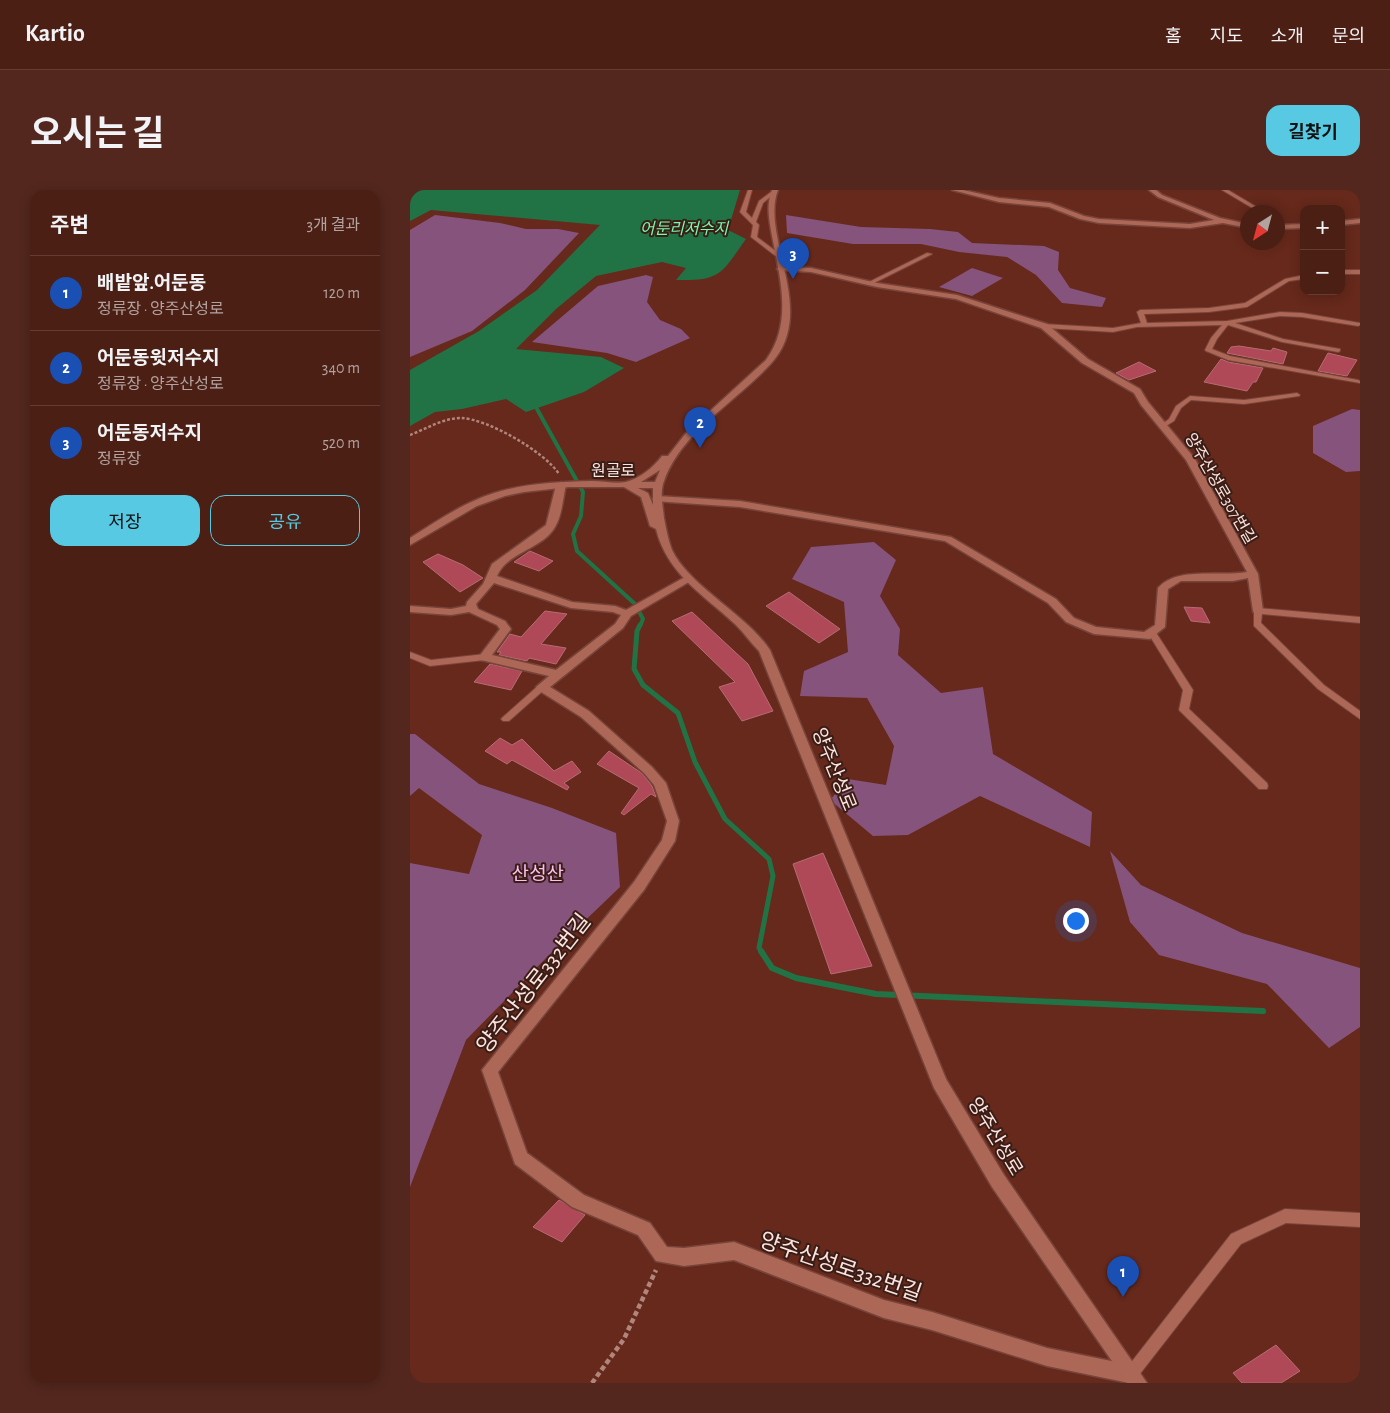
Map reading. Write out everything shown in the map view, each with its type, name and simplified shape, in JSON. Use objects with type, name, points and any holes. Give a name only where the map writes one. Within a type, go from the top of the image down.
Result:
[{"type":"street","points":[[955,190],[999,200],[1050,205],[1082,218],[1099,221],[1190,226],[1223,221]]},
{"type":"street","points":[[1152,190],[1160,196],[1189,209],[1223,221],[1240,224]]},
{"type":"street","name":"양주산성로","points":[[774,191],[770,206],[786,297],[785,330],[778,351],[757,374],[698,426],[674,454],[658,485],[657,498],[661,530],[668,552],[689,579],[741,624],[764,650],[940,1083],[998,1181],[1135,1378]]},
{"type":"street","points":[[1345,222],[1360,221]]},
{"type":"street","points":[[1285,226],[1300,226]]},
{"type":"street","name":"양주산성로307번길","points":[[781,270],[811,270],[870,283],[957,296],[1044,326],[1084,361],[1137,391],[1144,403],[1190,459],[1253,574],[1258,611]]},
{"type":"street","points":[[626,485],[651,474],[659,467],[673,446],[683,442]]},
{"type":"street","points":[[558,674],[485,657],[506,629],[502,623],[474,611],[471,604],[491,578],[496,566],[543,534],[551,526],[565,485]]},
{"type":"street","name":"원골로","points":[[410,542],[483,500],[519,491],[565,485],[658,485]]},
{"type":"street","points":[[626,485],[645,495],[654,525],[661,530]]},
{"type":"street","points":[[657,498],[740,504],[948,540],[1052,601],[1070,620],[1094,630],[1146,636],[1160,627],[1163,588],[1179,578],[1233,578],[1253,574]]},
{"type":"street","points":[[491,578],[571,605],[634,610]]},
{"type":"street","points":[[542,687],[619,626],[634,610],[689,579]]},
{"type":"street","points":[[410,609],[451,612],[472,608]]},
{"type":"street","name":"양주산성로332번길","points":[[542,687],[585,714],[648,770],[660,783],[673,821],[668,841],[639,886],[490,1070],[521,1158],[578,1201],[644,1229],[662,1255],[684,1257],[734,1251],[884,1309],[932,1321],[1047,1357],[1135,1378]]},
{"type":"lane","points":[[750,190],[743,212],[756,225],[754,237],[778,256]]},
{"type":"lane","points":[[1224,190],[1250,205]]},
{"type":"lane","points":[[753,222],[761,202],[774,191]]},
{"type":"lane","points":[[870,283],[930,254]]},
{"type":"lane","points":[[1345,271],[1360,272]]},
{"type":"lane","points":[[1145,325],[1140,312],[1209,310],[1247,305],[1287,280],[1300,278]]},
{"type":"lane","points":[[1358,324],[1302,315],[1280,314],[1227,323],[1214,338],[1208,350],[1228,358],[1358,382]]},
{"type":"lane","points":[[1227,323],[1277,340],[1309,347],[1338,350]]},
{"type":"lane","name":"양주산성로307번길","points":[[1044,326],[1113,330],[1145,325],[1227,323]]},
{"type":"lane","points":[[1164,425],[1172,420],[1178,407],[1190,398],[1244,402],[1297,395]]},
{"type":"lane","points":[[1358,623],[1258,611],[1257,624],[1321,687],[1360,716]]},
{"type":"lane","points":[[1152,633],[1188,690],[1184,710],[1263,786]]},
{"type":"lane","points":[[410,655],[430,663],[485,657]]},
{"type":"lane","points":[[506,720],[542,687]]},
{"type":"lane","points":[[1135,1378],[1236,1238],[1285,1216],[1360,1220]]},
{"type":"path","points":[[410,435],[437,422],[468,419],[511,438],[543,456],[558,471],[565,485]]},
{"type":"path","points":[[592,1383],[624,1339],[662,1255]]},
{"type":"green space","points":[[435,215],[500,223],[526,229],[558,229],[579,233],[525,290],[472,331],[410,357],[410,230]]},
{"type":"green space","points":[[786,215],[861,227],[930,229],[958,232],[972,243],[1044,246],[1059,252],[1058,270],[1070,288],[1106,298],[1102,307],[1062,303],[1036,275],[1007,257],[959,252],[921,244],[853,244],[787,233]]},
{"type":"green space","points":[[972,268],[1003,278],[972,296],[939,287]]},
{"type":"green space","points":[[646,275],[653,277],[647,302],[660,320],[681,329],[690,338],[636,362],[607,353],[532,342],[598,286]]},
{"type":"green space","points":[[1352,409],[1360,410],[1360,471],[1346,472],[1313,453],[1313,426]]},
{"type":"green space","points":[[874,542],[896,560],[880,596],[900,629],[898,655],[941,693],[983,687],[993,754],[1092,812],[1090,847],[980,796],[908,835],[873,836],[830,800],[848,779],[886,785],[894,746],[867,698],[800,696],[804,671],[848,652],[844,602],[792,579],[811,547]]},
{"type":"green space","name":"산성산","points":[[410,734],[415,734],[479,784],[552,808],[616,833],[620,887],[547,957],[466,1040],[410,1187],[410,863],[469,874],[482,835],[419,788],[410,796]]},
{"type":"green space","points":[[1110,851],[1141,885],[1242,933],[1360,968],[1360,1027],[1329,1048],[1267,984],[1159,955],[1130,922]]},
{"type":"water","name":"어둔리저수지","points":[[410,190],[740,190],[731,220],[724,228],[746,239],[725,268],[711,277],[676,280],[686,268],[662,262],[596,276],[556,309],[516,349],[601,357],[624,368],[584,392],[526,412],[506,399],[462,409],[435,412],[410,426],[410,370],[479,331],[537,290],[600,225],[431,210],[410,221]]},
{"type":"building","points":[[1239,346],[1271,351],[1273,348],[1287,352],[1283,364],[1227,353],[1231,347]]},
{"type":"building","points":[[1328,353],[1357,360],[1347,376],[1318,371]]},
{"type":"building","points":[[1221,359],[1263,368],[1256,382],[1253,382],[1247,391],[1204,382]]},
{"type":"building","points":[[1139,362],[1156,371],[1129,380],[1116,373]]},
{"type":"building","points":[[530,551],[553,561],[539,571],[514,562]]},
{"type":"building","points":[[438,554],[463,565],[483,578],[460,592],[423,562]]},
{"type":"building","points":[[789,592],[840,629],[819,643],[766,606]]},
{"type":"building","points":[[1184,607],[1202,608],[1210,623],[1191,621]]},
{"type":"building","points":[[545,611],[567,614],[541,644],[566,648],[556,664],[529,658],[527,661],[499,655],[501,652],[497,652],[510,634],[521,637]]},
{"type":"building","points":[[692,612],[748,664],[773,711],[742,721],[719,687],[735,682],[672,621]]},
{"type":"building","points":[[490,664],[522,671],[511,690],[474,682]]},
{"type":"building","points":[[500,738],[512,745],[522,739],[554,771],[572,761],[581,772],[564,783],[569,787],[567,790],[512,760],[507,764],[485,751]]},
{"type":"building","points":[[609,751],[643,774],[652,786],[656,797],[651,794],[624,815],[621,813],[639,788],[597,764]]},
{"type":"building","points":[[823,853],[872,966],[831,974],[793,864]]},
{"type":"building","points":[[559,1200],[585,1215],[562,1242],[533,1227]]},
{"type":"building","points":[[1276,1345],[1300,1371],[1281,1383],[1242,1383],[1233,1373]]},
{"type":"waterway","points":[[537,409],[583,492],[581,516],[573,534],[577,551],[635,604],[643,619],[640,626]]},
{"type":"waterway","points":[[640,625],[637,631],[634,669],[643,685],[678,713],[695,762],[725,819],[769,859],[773,876],[759,948],[762,953]]},
{"type":"waterway","points":[[761,951],[772,968],[796,978],[876,994],[1263,1011]]},
{"type":"place","name":"어둔동저수지","points":[[793,279]]},
{"type":"place","name":"어둔동윗저수지","points":[[700,448]]},
{"type":"place","name":"배밭앞.어둔동","points":[[1123,1297]]}]
